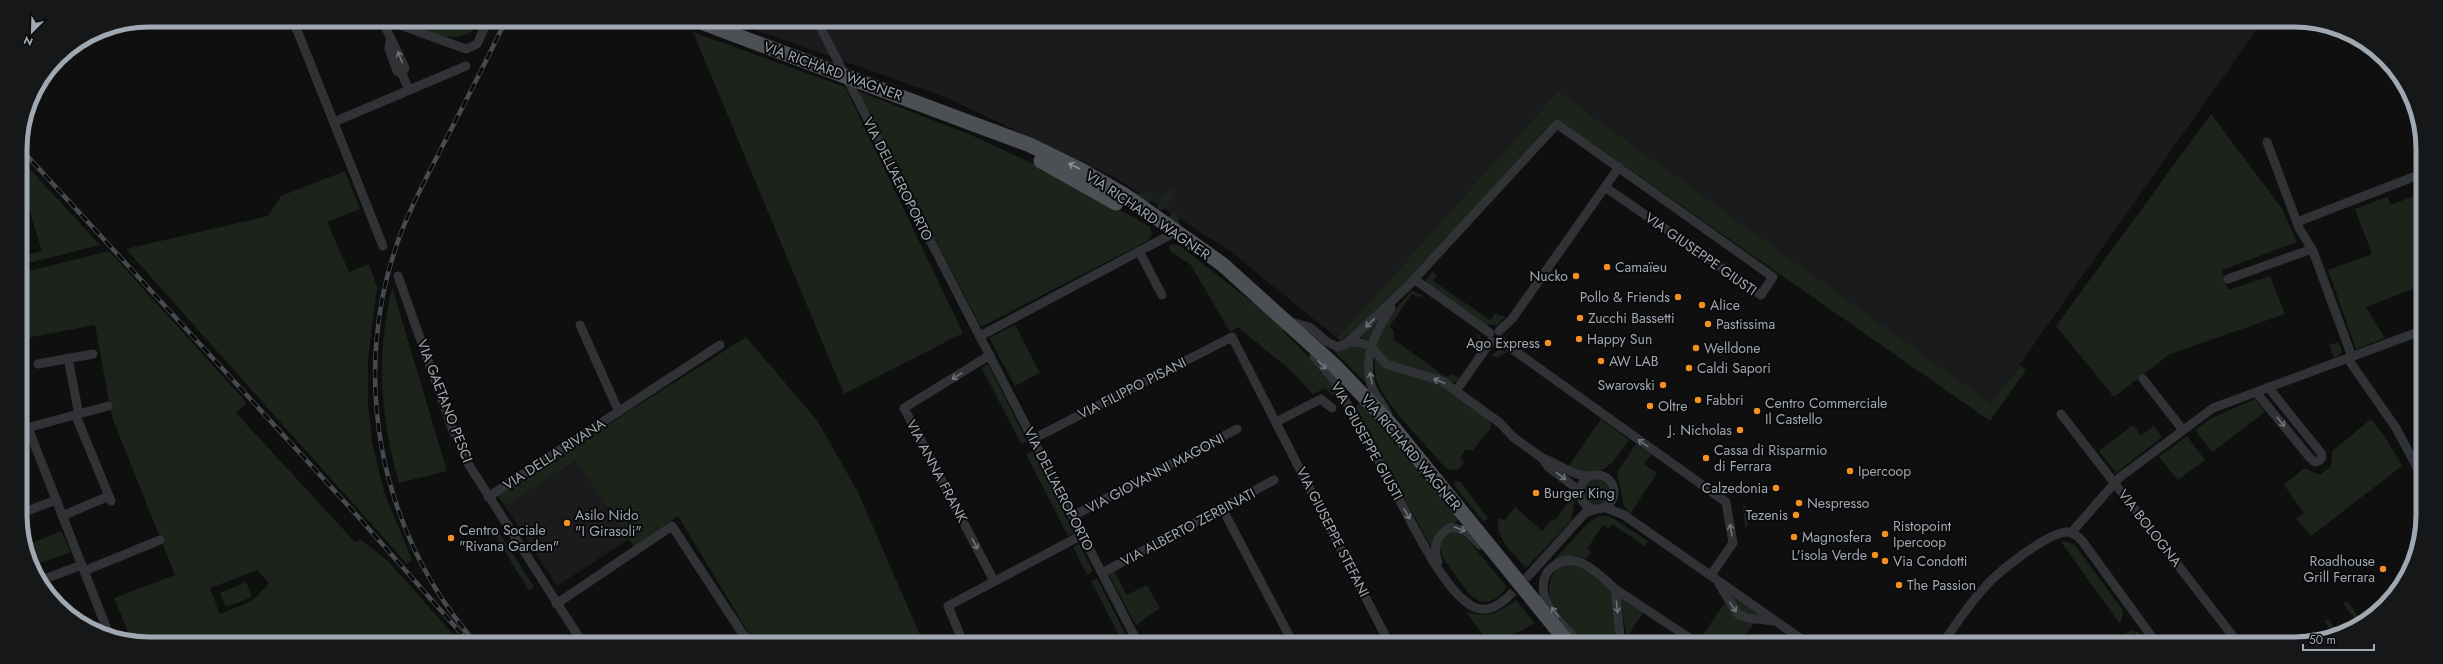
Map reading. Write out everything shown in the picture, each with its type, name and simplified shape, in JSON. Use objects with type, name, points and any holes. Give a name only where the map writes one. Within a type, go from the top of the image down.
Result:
[{"type":"main road","name":"VIA RICHARD WAGNER","points":[[714,27],[1030,145],[1100,181],[1206,252],[1335,366],[1392,426],[1563,637]]},
{"type":"main road","name":"VIA RICHARD WAGNER","points":[[968,122],[1091,188],[1216,268],[1236,278]]},
{"type":"street","points":[[296,27],[383,246]]},
{"type":"street","points":[[385,27],[390,42],[389,49],[397,70],[402,74],[409,90]]},
{"type":"street","points":[[405,27],[466,49],[477,44],[485,27]]},
{"type":"street","name":"VIA DELL'AEROPORTO","points":[[820,27],[1135,637]]},
{"type":"street","points":[[334,122],[466,66]]},
{"type":"street","name":"VIA GIUSEPPE GIUSTI","points":[[1345,345],[1411,283],[1557,124],[1773,277],[1761,296],[1605,187]]},
{"type":"street","points":[[2267,142],[2297,222],[2312,249],[2350,358],[2396,428],[2416,465]]},
{"type":"street","points":[[1456,390],[1494,338],[1502,336],[1499,331],[1512,319],[1619,167]]},
{"type":"street","points":[[2297,222],[2416,176]]},
{"type":"street","points":[[980,336],[1168,236]]},
{"type":"street","points":[[2228,280],[2312,249]]},
{"type":"street","points":[[1139,251],[1162,295]]},
{"type":"street","name":"VIA GAETANO PESCI","points":[[398,276],[452,428],[469,465],[556,604],[579,637]]},
{"type":"street","points":[[1411,283],[1494,338],[1726,502],[1733,543],[1711,575]]},
{"type":"street","name":"VIA GIUSEPPE GIUSTI","points":[[1392,426],[1387,411],[1373,391],[1369,365],[1371,347],[1378,328],[1411,283]]},
{"type":"street","points":[[1282,318],[1310,327],[1332,345],[1338,347],[1357,341],[1371,347],[1386,364],[1442,381],[1494,419],[1513,437],[1542,458],[1548,467],[1572,485],[1588,506],[1624,515],[1799,637]]},
{"type":"street","name":"VIA GIUSEPPE GIUSTI","points":[[1282,318],[1293,337],[1319,361],[1332,378],[1430,556],[1457,594],[1474,608],[1490,609],[1507,598]]},
{"type":"street","name":"VIA DELLA RIVANA","points":[[580,325],[619,412]]},
{"type":"street","points":[[2071,533],[2115,482],[2213,408],[2416,333]]},
{"type":"street","name":"VIA GIUSEPPE STEFANI","points":[[1232,337],[1386,637]]},
{"type":"street","name":"VIA FILIPPO PISANI","points":[[1033,439],[1232,337]]},
{"type":"street","name":"VIA DELLA RIVANA","points":[[488,497],[720,345]]},
{"type":"street","points":[[38,364],[93,354]]},
{"type":"street","name":"VIA ANNA FRANK","points":[[990,355],[904,408],[994,581]]},
{"type":"street","points":[[62,516],[110,499],[78,415],[68,358]]},
{"type":"street","points":[[2143,379],[2183,430]]},
{"type":"street","points":[[2256,392],[2310,458],[2315,462],[2320,460],[2321,453],[2268,388]]},
{"type":"street","points":[[1276,422],[1321,399],[1332,408]]},
{"type":"street","points":[[27,428],[108,406]]},
{"type":"street","name":"VIA BOLOGNA","points":[[2061,414],[2234,637]]},
{"type":"street","name":"VIA GIOVANNI MAGONI","points":[[1073,516],[1237,429]]},
{"type":"street","points":[[27,434],[56,500],[108,630]]},
{"type":"street","points":[[1542,458],[1554,461],[1573,474],[1592,476]]},
{"type":"street","points":[[1531,573],[1586,513],[1611,502],[1614,487],[1606,477],[1598,474],[1592,476],[1582,485],[1581,514],[1574,526]]},
{"type":"street","name":"VIA ALBERTO ZERBINATI","points":[[1102,573],[1274,480]]},
{"type":"street","points":[[1614,493],[1619,508],[1624,515]]},
{"type":"street","points":[[27,511],[56,500]]},
{"type":"street","points":[[1222,508],[1290,637]]},
{"type":"street","points":[[556,604],[672,526],[746,637]]},
{"type":"street","name":"VIA GIUSEPPE GIUSTI","points":[[1444,576],[1436,558],[1435,546],[1442,532],[1451,527],[1466,531],[1499,568],[1514,576]]},
{"type":"street","points":[[1947,637],[1966,610],[1995,577],[2047,539],[2059,534],[2071,533],[2083,542],[2152,637]]},
{"type":"street","points":[[962,637],[948,606],[1082,534]]},
{"type":"street","points":[[45,579],[83,568],[160,540]]},
{"type":"street","points":[[1574,637],[1547,601],[1543,584],[1548,571],[1564,560],[1576,560],[1595,570],[1615,588],[1688,637]]},
{"type":"street","points":[[1711,575],[1724,589],[1732,608],[1738,614],[1778,622]]},
{"type":"street","points":[[1615,588],[1621,637]]},
{"type":"shaded area","points":[[419,27],[475,27],[473,30],[464,35],[455,37],[434,33]]},
{"type":"shaded area","points":[[747,27],[2258,27],[1991,405],[1558,91],[1337,338],[1230,251],[1114,177],[945,97]]},
{"type":"shaded area","points":[[693,32],[845,87],[963,333],[844,394]]},
{"type":"shaded area","points":[[858,91],[971,135],[1072,182],[1150,227],[1152,235],[1147,241],[981,327]]},
{"type":"shaded area","points":[[1558,91],[1991,404],[2020,365],[2026,370],[1990,421],[1556,118],[1410,279],[1346,339],[1340,341],[1337,338]]},
{"type":"shaded area","points":[[2211,114],[2281,207],[2297,242],[2222,270],[2228,290],[2270,276],[2285,314],[2170,354],[2114,397],[2056,326]]},
{"type":"shaded area","points":[[27,167],[100,245],[27,263],[27,255],[42,251],[27,203]]},
{"type":"shaded area","points":[[345,171],[360,209],[327,222],[349,272],[369,264],[377,287],[368,360],[368,403],[372,442],[384,492],[412,560],[407,564],[126,249],[268,216],[281,196]]},
{"type":"shaded area","points":[[1177,183],[1170,203],[1161,210],[1157,209],[1160,197]]},
{"type":"shaded area","points":[[1125,191],[1141,194],[1155,192],[1148,206]]},
{"type":"shaded area","points":[[2416,195],[2416,288],[2366,307],[2385,338],[2356,349],[2328,270],[2372,254],[2355,209],[2387,197],[2391,205]]},
{"type":"shaded area","points":[[1176,209],[1181,228],[1167,219]]},
{"type":"shaded area","points":[[1172,244],[1180,246],[1279,323],[1285,333],[1318,366],[1344,402],[1340,403],[1325,388],[1313,394],[1288,368],[1238,327],[1230,332],[1191,265],[1170,251],[1169,246]]},
{"type":"shaded area","points":[[109,251],[247,403],[236,413],[355,542],[360,539],[388,561],[456,637],[141,637],[130,636],[114,598],[175,575],[112,417],[95,325],[27,338],[27,272]],"holes":[[[257,570],[269,583],[252,601],[220,614],[210,588]]]},
{"type":"shaded area","points":[[1432,272],[1437,275],[1433,281],[1490,320],[1495,314],[1505,317],[1497,325],[1485,325],[1426,284],[1426,279]]},
{"type":"shaded area","points":[[392,287],[447,471],[399,483],[388,434],[382,386],[384,337]]},
{"type":"shaded area","points":[[1413,291],[1423,296],[1417,297],[1412,294],[1389,327],[1394,331],[1393,339],[1443,375],[1447,377],[1453,374],[1459,378],[1455,383],[1390,363],[1380,356],[1375,343],[1392,313],[1410,292]]},
{"type":"shaded area","points":[[1377,321],[1369,341],[1360,336]]},
{"type":"shaded area","points":[[1015,325],[1040,373],[1015,386],[989,338]]},
{"type":"shaded area","points":[[1477,332],[1482,341],[1479,351],[1474,347],[1478,341]]},
{"type":"shaded area","points":[[746,337],[817,420],[858,492],[921,637],[751,637],[678,516],[634,547],[576,461],[505,506],[497,495]]},
{"type":"shaded area","points":[[2339,342],[2342,352],[2334,358],[2329,345]]},
{"type":"shaded area","points":[[1361,346],[1365,349],[1367,384],[1333,350]]},
{"type":"shaded area","points":[[1500,349],[1511,355],[1505,353],[1497,358],[1492,355]]},
{"type":"shaded area","points":[[1375,357],[1438,382],[1490,421],[1491,428],[1473,450],[1466,450],[1460,457],[1464,463],[1458,470],[1447,469],[1387,400],[1377,382]]},
{"type":"shaded area","points":[[988,364],[1027,441],[1021,444],[982,368]]},
{"type":"shaded area","points":[[2255,399],[2265,412],[2212,452],[2195,430],[2212,418]]},
{"type":"shaded area","points":[[1358,404],[1363,404],[1372,414],[1459,518],[1456,523],[1446,525],[1436,534],[1432,548],[1356,412],[1355,407]]},
{"type":"shaded area","points":[[1601,419],[1629,440],[1618,456],[1611,463],[1597,472],[1579,472],[1568,467]]},
{"type":"shaded area","points":[[2371,419],[2386,438],[2402,466],[2311,536],[2296,519],[2304,513],[2284,485],[2304,468],[2320,475],[2331,466],[2332,451]]},
{"type":"shaded area","points":[[2133,425],[2141,436],[2154,426],[2162,437],[2116,473],[2099,451]]},
{"type":"shaded area","points":[[2187,436],[2205,460],[2178,480],[2159,457]]},
{"type":"shaded area","points":[[1636,444],[1651,454],[1644,464],[1657,473],[1630,514],[1624,506],[1617,473]]},
{"type":"shaded area","points":[[1033,451],[1074,533],[1068,536],[1026,454]]},
{"type":"shaded area","name":"Asilo Nido \"I Girasoli\"","points":[[576,461],[629,539],[557,586],[505,506]]},
{"type":"shaded area","points":[[1597,480],[1605,484],[1609,492],[1605,500],[1597,504],[1589,500],[1585,492],[1589,484]]},
{"type":"shaded area","points":[[1457,481],[1461,482],[1487,517],[1487,520],[1483,521],[1456,488],[1454,483]]},
{"type":"shaded area","points":[[1573,496],[1574,501],[1571,521],[1526,568],[1502,539],[1498,525],[1499,518],[1505,520],[1515,507],[1542,531],[1551,520],[1556,519]]},
{"type":"shaded area","points":[[1743,505],[1755,513],[1745,528]]},
{"type":"shaded area","points":[[1599,516],[1609,516],[1648,541],[1645,546],[1612,524],[1608,529],[1603,525],[1587,549],[1591,552],[1585,559],[1572,556],[1551,563],[1589,522]]},
{"type":"shaded area","points":[[61,531],[71,552],[37,564],[30,544]]},
{"type":"shaded area","points":[[1456,531],[1462,533],[1507,587],[1499,596],[1491,601],[1478,601],[1473,597],[1442,556],[1440,543],[1449,532]]},
{"type":"shaded area","points":[[499,532],[534,587],[529,591],[495,535]]},
{"type":"shaded area","points":[[2065,541],[2075,545],[2122,609],[2123,613],[2120,624],[2061,542]]},
{"type":"shaded area","points":[[1079,544],[1093,571],[1087,575],[1073,547]]},
{"type":"shaded area","points":[[1564,563],[1581,565],[1610,589],[1621,637],[1579,637],[1552,603],[1550,597],[1550,581],[1555,571]]},
{"type":"shaded area","points":[[1114,571],[1127,595],[1147,585],[1160,608],[1136,625],[1109,575]]},
{"type":"shaded area","points":[[1097,578],[1127,637],[1120,637],[1091,581]]},
{"type":"shaded area","points":[[246,582],[252,597],[226,607],[220,593]]},
{"type":"shaded area","points":[[1619,596],[1643,613],[1627,637]]},
{"type":"shaded area","points":[[1736,596],[1758,611],[1756,615],[1742,612],[1733,599]]},
{"type":"shaded area","points":[[1516,600],[1535,623],[1508,637],[1485,637],[1466,612],[1480,615],[1493,613]]},
{"type":"shaded area","points":[[2347,601],[2360,617],[2356,620],[2343,604]]},
{"type":"shaded area","points":[[1725,603],[1730,608],[1755,622],[1744,637],[1701,637]]},
{"type":"shaded area","points":[[2328,619],[2337,630],[2332,631],[2324,621]]},
{"type":"shaded area","points":[[2132,630],[2140,633],[2143,637],[2139,637],[2135,633],[2121,637]]},
{"type":"tunnel","points":[[1507,598],[1531,573]]},
{"type":"railway","points":[[471,637],[442,598],[415,551],[395,500],[382,448],[376,394],[377,340],[385,286],[401,233],[422,186],[502,27]]},
{"type":"railway","points":[[27,156],[353,511],[464,637]]},
{"type":"place","name":"Camaïeu","points":[[1607,267]]},
{"type":"place","name":"Nucko","points":[[1576,276]]},
{"type":"place","name":"Pollo & Friends","points":[[1678,297]]},
{"type":"place","name":"Alice","points":[[1702,305]]},
{"type":"place","name":"Zucchi Bassetti","points":[[1580,318]]},
{"type":"place","name":"Pastissima","points":[[1708,324]]},
{"type":"place","name":"Happy Sun","points":[[1579,339]]},
{"type":"place","name":"Ago Express","points":[[1548,343]]},
{"type":"place","name":"Welldone","points":[[1696,348]]},
{"type":"place","name":"AW LAB","points":[[1601,361]]},
{"type":"place","name":"Caldi Sapori","points":[[1689,368]]},
{"type":"place","name":"Swarovski","points":[[1663,385]]},
{"type":"place","name":"Fabbri","points":[[1698,400]]},
{"type":"place","name":"Oltre","points":[[1650,406]]},
{"type":"place","name":"Centro Commerciale Il Castello","points":[[1757,411]]},
{"type":"place","name":"J. Nicholas","points":[[1740,430]]},
{"type":"place","name":"Cassa di Risparmio di Ferrara","points":[[1706,458]]},
{"type":"place","name":"Ipercoop","points":[[1850,471]]},
{"type":"place","name":"Calzedonia","points":[[1776,488]]},
{"type":"place","name":"Burger King","points":[[1536,493]]},
{"type":"place","name":"Nespresso","points":[[1799,503]]},
{"type":"place","name":"Tezenis","points":[[1796,515]]},
{"type":"place","name":"Asilo Nido \"I Girasoli\"","points":[[567,523]]},
{"type":"place","name":"Ristopoint Ipercoop","points":[[1885,534]]},
{"type":"place","name":"Magnosfera","points":[[1794,537]]},
{"type":"place","name":"Centro Sociale \"Rivana Garden\"","points":[[451,538]]},
{"type":"place","name":"L'isola Verde","points":[[1875,555]]},
{"type":"place","name":"Via Condotti","points":[[1885,561]]},
{"type":"place","name":"Roadhouse Grill Ferrara","points":[[2383,569]]},
{"type":"place","name":"The Passion","points":[[1899,585]]}]
